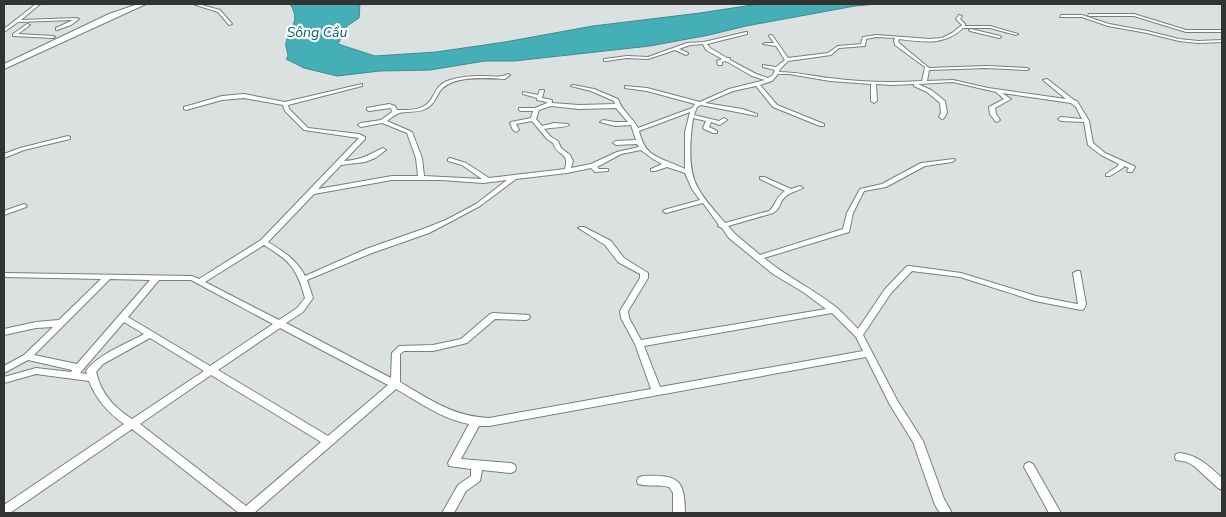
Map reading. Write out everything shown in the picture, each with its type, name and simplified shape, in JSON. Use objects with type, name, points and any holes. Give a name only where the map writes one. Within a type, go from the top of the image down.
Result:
[{"type":"highway","points":[[4,66],[141,4]]},
{"type":"street","points":[[4,32],[38,4]]},
{"type":"street","points":[[194,4],[219,11],[230,24]]},
{"type":"street","points":[[960,16],[958,19],[964,24],[962,27]]},
{"type":"street","points":[[1061,16],[1134,16],[1186,31],[1222,32]]},
{"type":"street","points":[[1082,16],[1108,25],[1179,40],[1222,43]]},
{"type":"street","points":[[17,21],[78,19],[57,29]]},
{"type":"street","points":[[4,27],[28,25],[14,35],[54,37]]},
{"type":"street","points":[[962,27],[999,37]]},
{"type":"street","points":[[637,130],[693,109],[699,104],[731,90],[758,85],[770,80],[787,60],[829,54],[838,47],[863,45],[864,38],[883,35],[918,41],[951,37],[962,27],[990,27],[1016,34]]},
{"type":"street","points":[[606,60],[648,58],[676,50],[688,44],[704,43],[746,33]]},
{"type":"street","points":[[35,39],[44,36]]},
{"type":"street","points":[[771,36],[787,60]]},
{"type":"street","points":[[898,37],[896,41],[898,44],[927,69],[990,67],[1027,69]]},
{"type":"street","points":[[931,39],[955,41]]},
{"type":"street","points":[[704,43],[708,49],[754,75],[770,80]]},
{"type":"street","points":[[766,44],[777,45]]},
{"type":"street","points":[[676,50],[686,54]]},
{"type":"street","points":[[630,64],[630,60],[633,58]]},
{"type":"street","points":[[720,64],[719,61],[728,59]]},
{"type":"street","points":[[765,66],[777,71],[830,80],[914,84],[953,81],[994,90],[1075,102]]},
{"type":"street","points":[[926,83],[925,73],[927,69]]},
{"type":"street","points":[[361,125],[383,121],[396,112],[419,109],[428,105],[439,88],[448,82],[484,76],[504,78],[508,75]]},
{"type":"street","points":[[483,86],[484,76]]},
{"type":"street","points":[[1045,80],[1075,102],[1086,121],[1090,144],[1103,154],[1132,167],[1130,171]]},
{"type":"street","points":[[873,82],[874,101]]},
{"type":"street","points":[[186,108],[222,98],[244,96],[285,104],[360,84]]},
{"type":"street","points":[[914,84],[929,91],[943,102],[944,113],[942,117]]},
{"type":"street","points":[[758,85],[772,104],[822,126]]},
{"type":"street","points":[[573,86],[592,90],[617,101],[617,106],[637,130],[641,145],[653,156],[688,172]]},
{"type":"street","points":[[627,87],[651,90],[699,104],[739,109],[755,114]]},
{"type":"street","points":[[994,90],[1008,99],[992,107],[993,114],[997,120]]},
{"type":"street","points":[[516,130],[513,123],[534,118],[542,107],[550,101],[540,99],[540,94],[525,93]]},
{"type":"street","points":[[199,282],[264,242],[362,140],[363,137],[306,129],[287,110],[285,104]]},
{"type":"street","points":[[531,105],[542,107]]},
{"type":"street","points":[[369,109],[389,106],[396,112]]},
{"type":"street","points":[[521,109],[617,106]]},
{"type":"street","points":[[576,114],[579,107]]},
{"type":"street","points":[[773,112],[781,108]]},
{"type":"street","points":[[693,109],[688,132],[688,172],[695,189],[722,226],[776,272],[834,310],[859,335],[893,402],[918,441],[946,513]]},
{"type":"street","points":[[691,116],[720,122],[724,120]]},
{"type":"street","points":[[534,118],[541,128],[556,142],[558,149],[568,156],[570,161],[567,171]]},
{"type":"street","points":[[1061,119],[1086,121]]},
{"type":"street","points":[[709,120],[706,128],[715,132]]},
{"type":"street","points":[[383,121],[411,134],[414,150],[419,158],[421,178]]},
{"type":"street","points":[[603,122],[615,124],[633,123]]},
{"type":"street","points":[[541,128],[566,125]]},
{"type":"street","points":[[4,156],[28,147],[68,138]]},
{"type":"street","points":[[616,143],[641,145]]},
{"type":"street","points":[[312,192],[392,178],[488,181],[567,171],[593,166],[641,145]]},
{"type":"street","points":[[340,163],[355,163],[368,160],[383,150]]},
{"type":"street","points":[[450,160],[464,164],[488,181]]},
{"type":"street","points":[[758,258],[846,230],[850,214],[862,190],[884,186],[923,164],[952,160]]},
{"type":"street","points":[[1108,175],[1120,167],[1122,163]]},
{"type":"street","points":[[653,170],[669,164]]},
{"type":"street","points":[[593,166],[597,171],[606,170]]},
{"type":"street","points":[[304,279],[369,251],[441,224],[478,205],[514,178]]},
{"type":"street","points":[[762,178],[790,192]]},
{"type":"street","points":[[722,226],[774,210],[778,198],[800,188]]},
{"type":"street","points":[[666,211],[703,201]]},
{"type":"street","points":[[4,213],[24,206]]},
{"type":"street","points":[[582,228],[608,243],[621,260],[644,273],[644,278],[624,311],[625,318],[639,344],[656,392]]},
{"type":"street","points":[[4,511],[280,324],[306,303],[309,298],[304,279],[296,264],[264,242]]},
{"type":"street","points":[[859,335],[888,291],[908,268],[961,275],[1035,298],[1081,307],[1077,273]]},
{"type":"street","points":[[4,275],[183,277],[199,282],[329,348],[460,419],[475,423],[868,353]]},
{"type":"street","points":[[4,370],[27,357],[108,276]]},
{"type":"street","points":[[4,380],[36,371],[77,371],[157,277]]},
{"type":"street","points":[[639,344],[834,310]]},
{"type":"street","points":[[151,334],[94,366],[91,371],[92,378],[106,404],[115,414],[132,424],[247,513],[395,384],[396,353],[398,350],[402,348],[434,348],[464,341],[493,316],[526,317]]},
{"type":"street","points":[[123,318],[328,441]]},
{"type":"street","points":[[4,332],[36,325],[61,323]]},
{"type":"street","points":[[27,357],[77,371],[92,378]]},
{"type":"street","points":[[475,423],[453,463],[511,468]]},
{"type":"street","points":[[1180,457],[1198,462],[1222,485]]},
{"type":"street","points":[[448,513],[462,488],[476,478],[477,466]]},
{"type":"street","points":[[1029,467],[1055,513]]},
{"type":"street","points":[[642,481],[658,480],[676,486],[680,492],[678,513]]},
{"type":"water","name":"Sông Cầu","points":[[290,4],[360,4],[359,18],[347,26],[338,44],[375,56],[436,52],[593,26],[759,4],[876,4],[855,6],[746,26],[650,46],[514,61],[485,61],[430,70],[380,71],[337,76],[304,68],[286,59],[288,56],[287,38],[295,20]]}]
